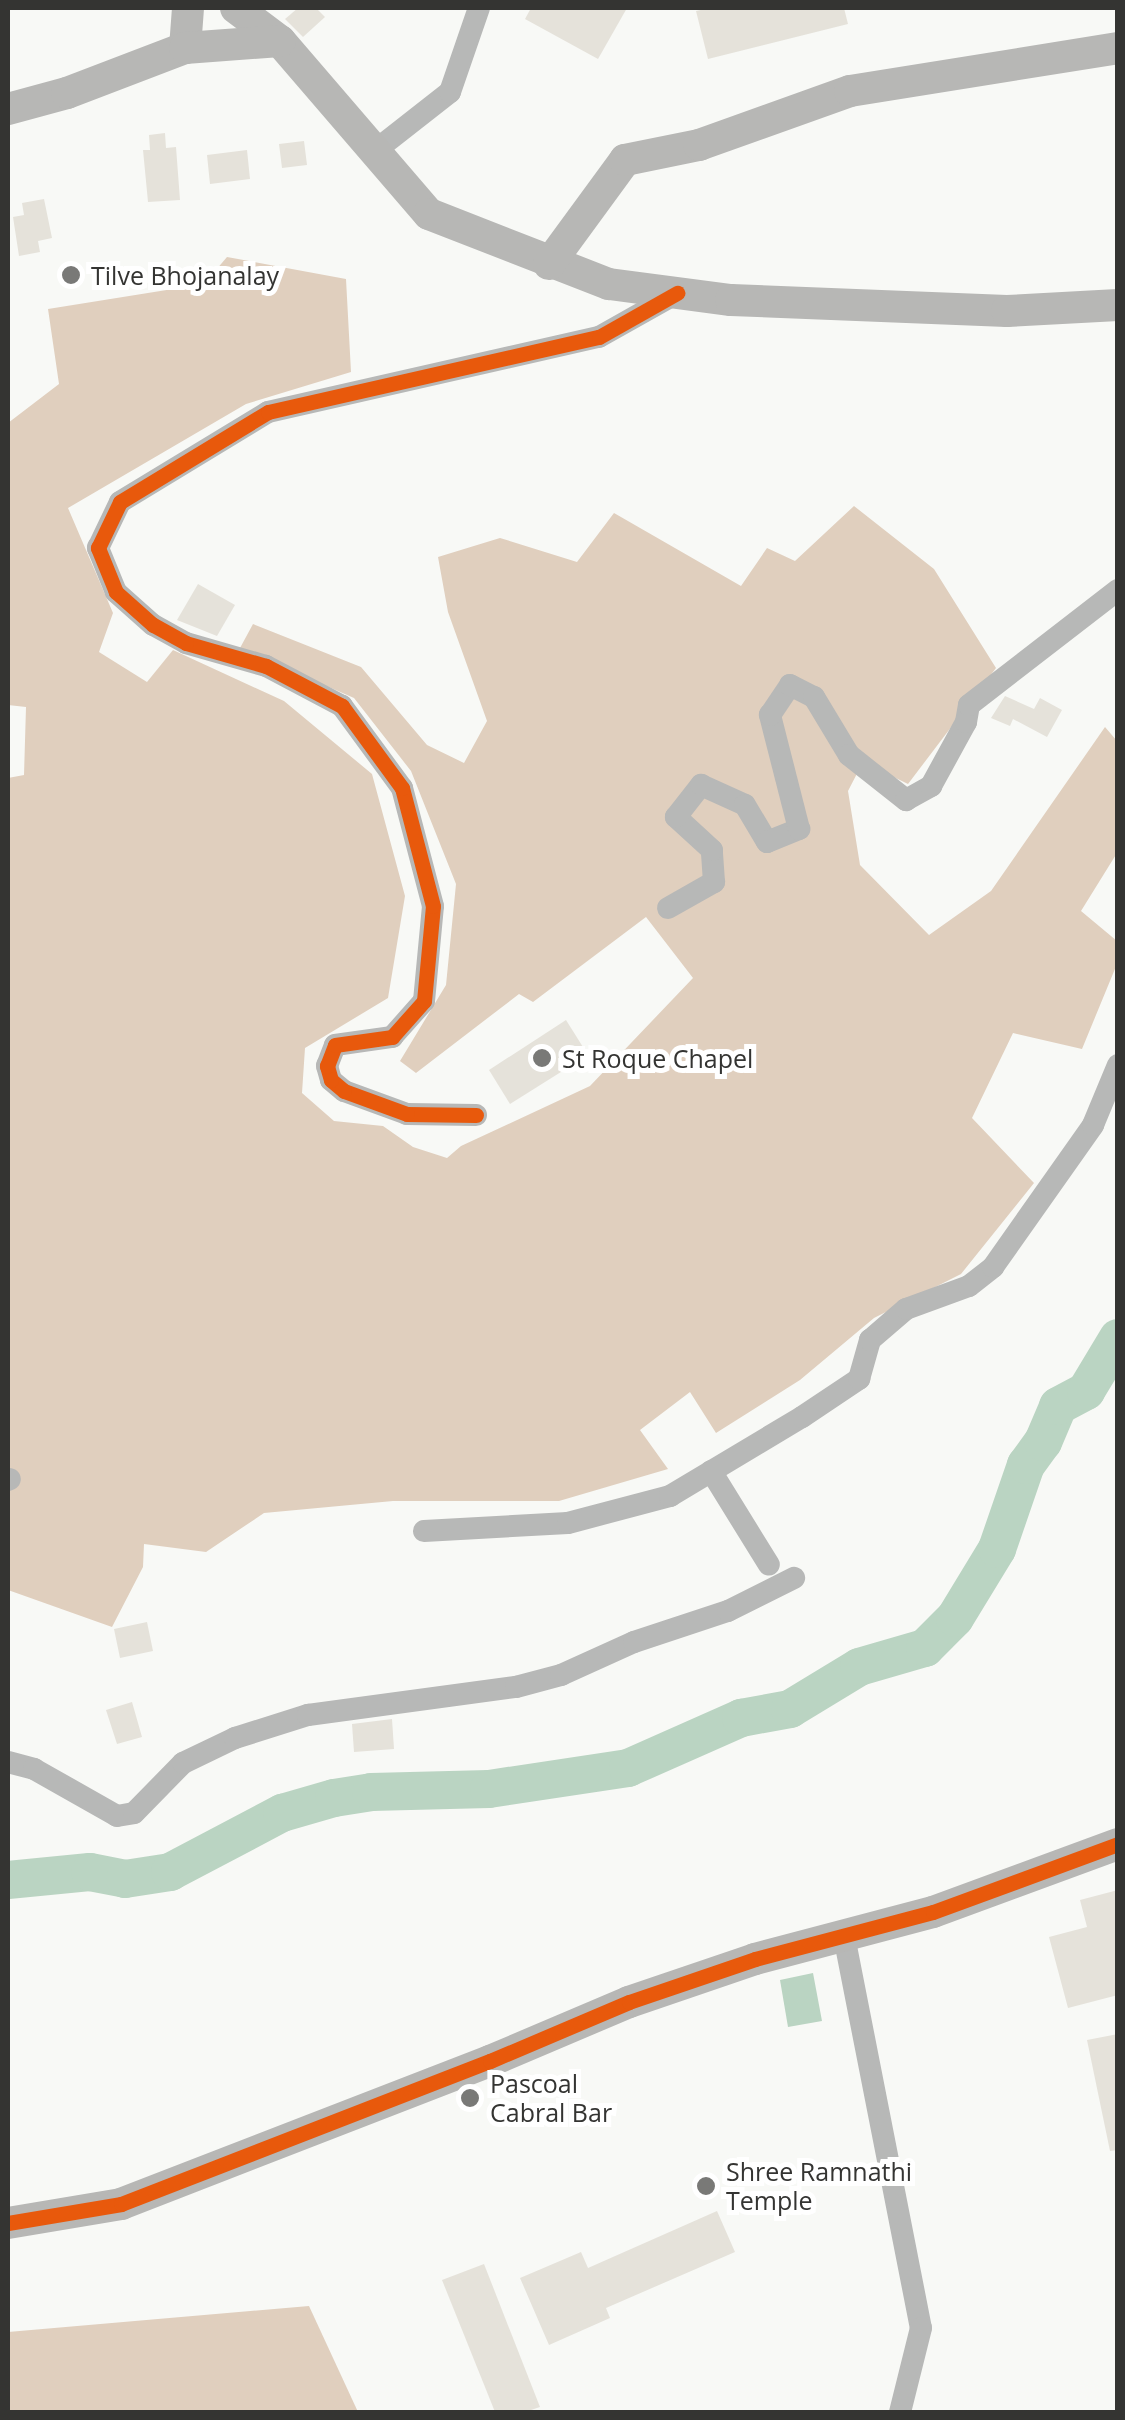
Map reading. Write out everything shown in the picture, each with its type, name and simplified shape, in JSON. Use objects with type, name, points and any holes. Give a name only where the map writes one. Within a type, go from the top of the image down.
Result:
[{"type":"street","points":[[185,48],[188,8]]},
{"type":"street","points":[[236,8],[280,41],[429,214],[609,284],[731,300],[1007,311],[1118,305]]},
{"type":"street","points":[[376,150],[450,92],[479,8]]},
{"type":"street","points":[[8,109],[67,93],[185,48],[280,41]]},
{"type":"street","points":[[550,264],[625,160],[699,145],[850,91],[1118,48]]},
{"type":"street","points":[[476,1115],[407,1114],[344,1091],[331,1080],[327,1066],[334,1045],[392,1038],[424,1002],[433,906],[402,788],[342,706],[266,666],[186,642],[152,625],[116,592],[98,548],[120,502],[268,412],[599,338],[677,293]]},
{"type":"street","points":[[668,908],[714,882],[712,850],[676,817],[701,785],[746,805],[767,842],[799,829],[788,772],[770,715],[790,685],[814,697],[850,756],[906,800],[931,786],[966,722],[968,705],[1118,590]]},
{"type":"street","points":[[424,1531],[568,1523],[670,1496],[859,1379],[870,1340],[906,1308],[968,1286],[993,1267],[1093,1125],[1118,1065]]},
{"type":"street","points":[[712,1471],[769,1564]]},
{"type":"street","points":[[8,1762],[34,1769],[117,1816],[134,1813],[183,1763],[235,1738],[308,1715],[516,1687],[561,1675],[634,1642],[728,1611],[794,1578]]},
{"type":"street","points":[[8,2222],[121,2204],[490,2062],[629,2002],[934,1912],[1118,1844]]},
{"type":"street","points":[[844,1936],[921,2328],[900,2412]]},
{"type":"shaded area","points":[[227,257],[346,279],[351,372],[246,404],[68,508],[113,613],[99,652],[147,682],[173,650],[284,701],[372,774],[405,896],[388,998],[305,1048],[302,1093],[334,1121],[383,1126],[413,1147],[447,1158],[461,1146],[590,1086],[693,978],[646,917],[533,1002],[519,994],[416,1073],[400,1061],[446,985],[456,884],[411,771],[354,698],[240,648],[253,624],[361,667],[427,745],[464,763],[487,721],[448,612],[438,557],[500,538],[577,562],[614,513],[741,586],[767,548],[795,561],[854,506],[934,569],[996,668],[908,784],[863,762],[848,791],[860,865],[929,935],[991,891],[1105,727],[1117,741],[1117,853],[1081,911],[1117,941],[1117,964],[1082,1049],[1013,1033],[972,1118],[1034,1183],[961,1274],[874,1318],[800,1380],[716,1433],[690,1392],[640,1430],[668,1469],[559,1501],[393,1501],[264,1513],[206,1552],[144,1544],[143,1567],[112,1627],[8,1590],[8,778],[24,775],[26,707],[8,705],[8,423],[59,384],[48,309],[204,284]]},
{"type":"shaded area","points":[[813,1973],[822,2021],[788,2027],[780,1980]]},
{"type":"shaded area","points":[[309,2306],[358,2412],[8,2412],[8,2332]]},
{"type":"building","points":[[298,8],[316,8],[325,17],[303,37],[285,19]]},
{"type":"building","points":[[531,8],[627,8],[598,59],[525,19]]},
{"type":"building","points":[[844,8],[848,24],[708,59],[696,11]]},
{"type":"building","points":[[165,133],[166,148],[176,147],[180,200],[148,202],[143,150],[150,150],[149,135]]},
{"type":"building","points":[[304,141],[307,165],[282,168],[279,144]]},
{"type":"building","points":[[247,150],[250,179],[210,184],[207,155]]},
{"type":"building","points":[[44,199],[52,238],[38,241],[40,252],[19,256],[13,217],[24,215],[22,203]]},
{"type":"building","points":[[198,584],[235,605],[217,636],[177,620]]},
{"type":"building","points":[[1005,696],[1034,709],[1040,698],[1062,710],[1047,737],[1013,719],[1010,726],[991,718]]},
{"type":"building","points":[[566,1020],[588,1055],[510,1104],[489,1070]]},
{"type":"building","points":[[147,1622],[153,1651],[120,1658],[114,1629]]},
{"type":"building","points":[[132,1702],[142,1737],[117,1744],[106,1710]]},
{"type":"building","points":[[392,1719],[394,1749],[354,1752],[352,1724]]},
{"type":"building","points":[[1118,1890],[1118,1995],[1068,2008],[1049,1937],[1087,1927],[1080,1900]]},
{"type":"building","points":[[1118,2034],[1118,2150],[1110,2151],[1087,2040]]},
{"type":"building","points":[[717,2211],[735,2252],[606,2308],[610,2318],[549,2345],[520,2278],[581,2252],[588,2268]]},
{"type":"building","points":[[484,2264],[540,2407],[525,2412],[495,2412],[442,2280]]},
{"type":"waterway","points":[[8,1880],[90,1872],[125,1879],[170,1872],[282,1813],[334,1798],[371,1792],[489,1789],[628,1768],[741,1718],[790,1709],[859,1667],[925,1648],[955,1618],[997,1549],[1026,1465],[1043,1442],[1058,1406],[1086,1391],[1118,1338]]},
{"type":"cycle path","points":[[476,1115],[407,1114],[344,1091],[331,1080],[327,1066],[335,1045],[392,1037],[424,1001],[433,906],[402,788],[342,706],[266,666],[186,643],[153,625],[116,592],[98,548],[120,502],[268,412],[599,337],[677,293]]},
{"type":"cycle path","points":[[8,2223],[121,2204],[490,2061],[629,2002],[755,1959],[933,1912],[1118,1844]]},
{"type":"place","name":"Tilve Bhojanalay","points":[[71,275]]},
{"type":"place","name":"St Roque Chapel","points":[[542,1058]]},
{"type":"place","name":"Pascoal Cabral Bar","points":[[470,2098]]},
{"type":"place","name":"Shree Ramnathi Temple","points":[[706,2186]]}]
